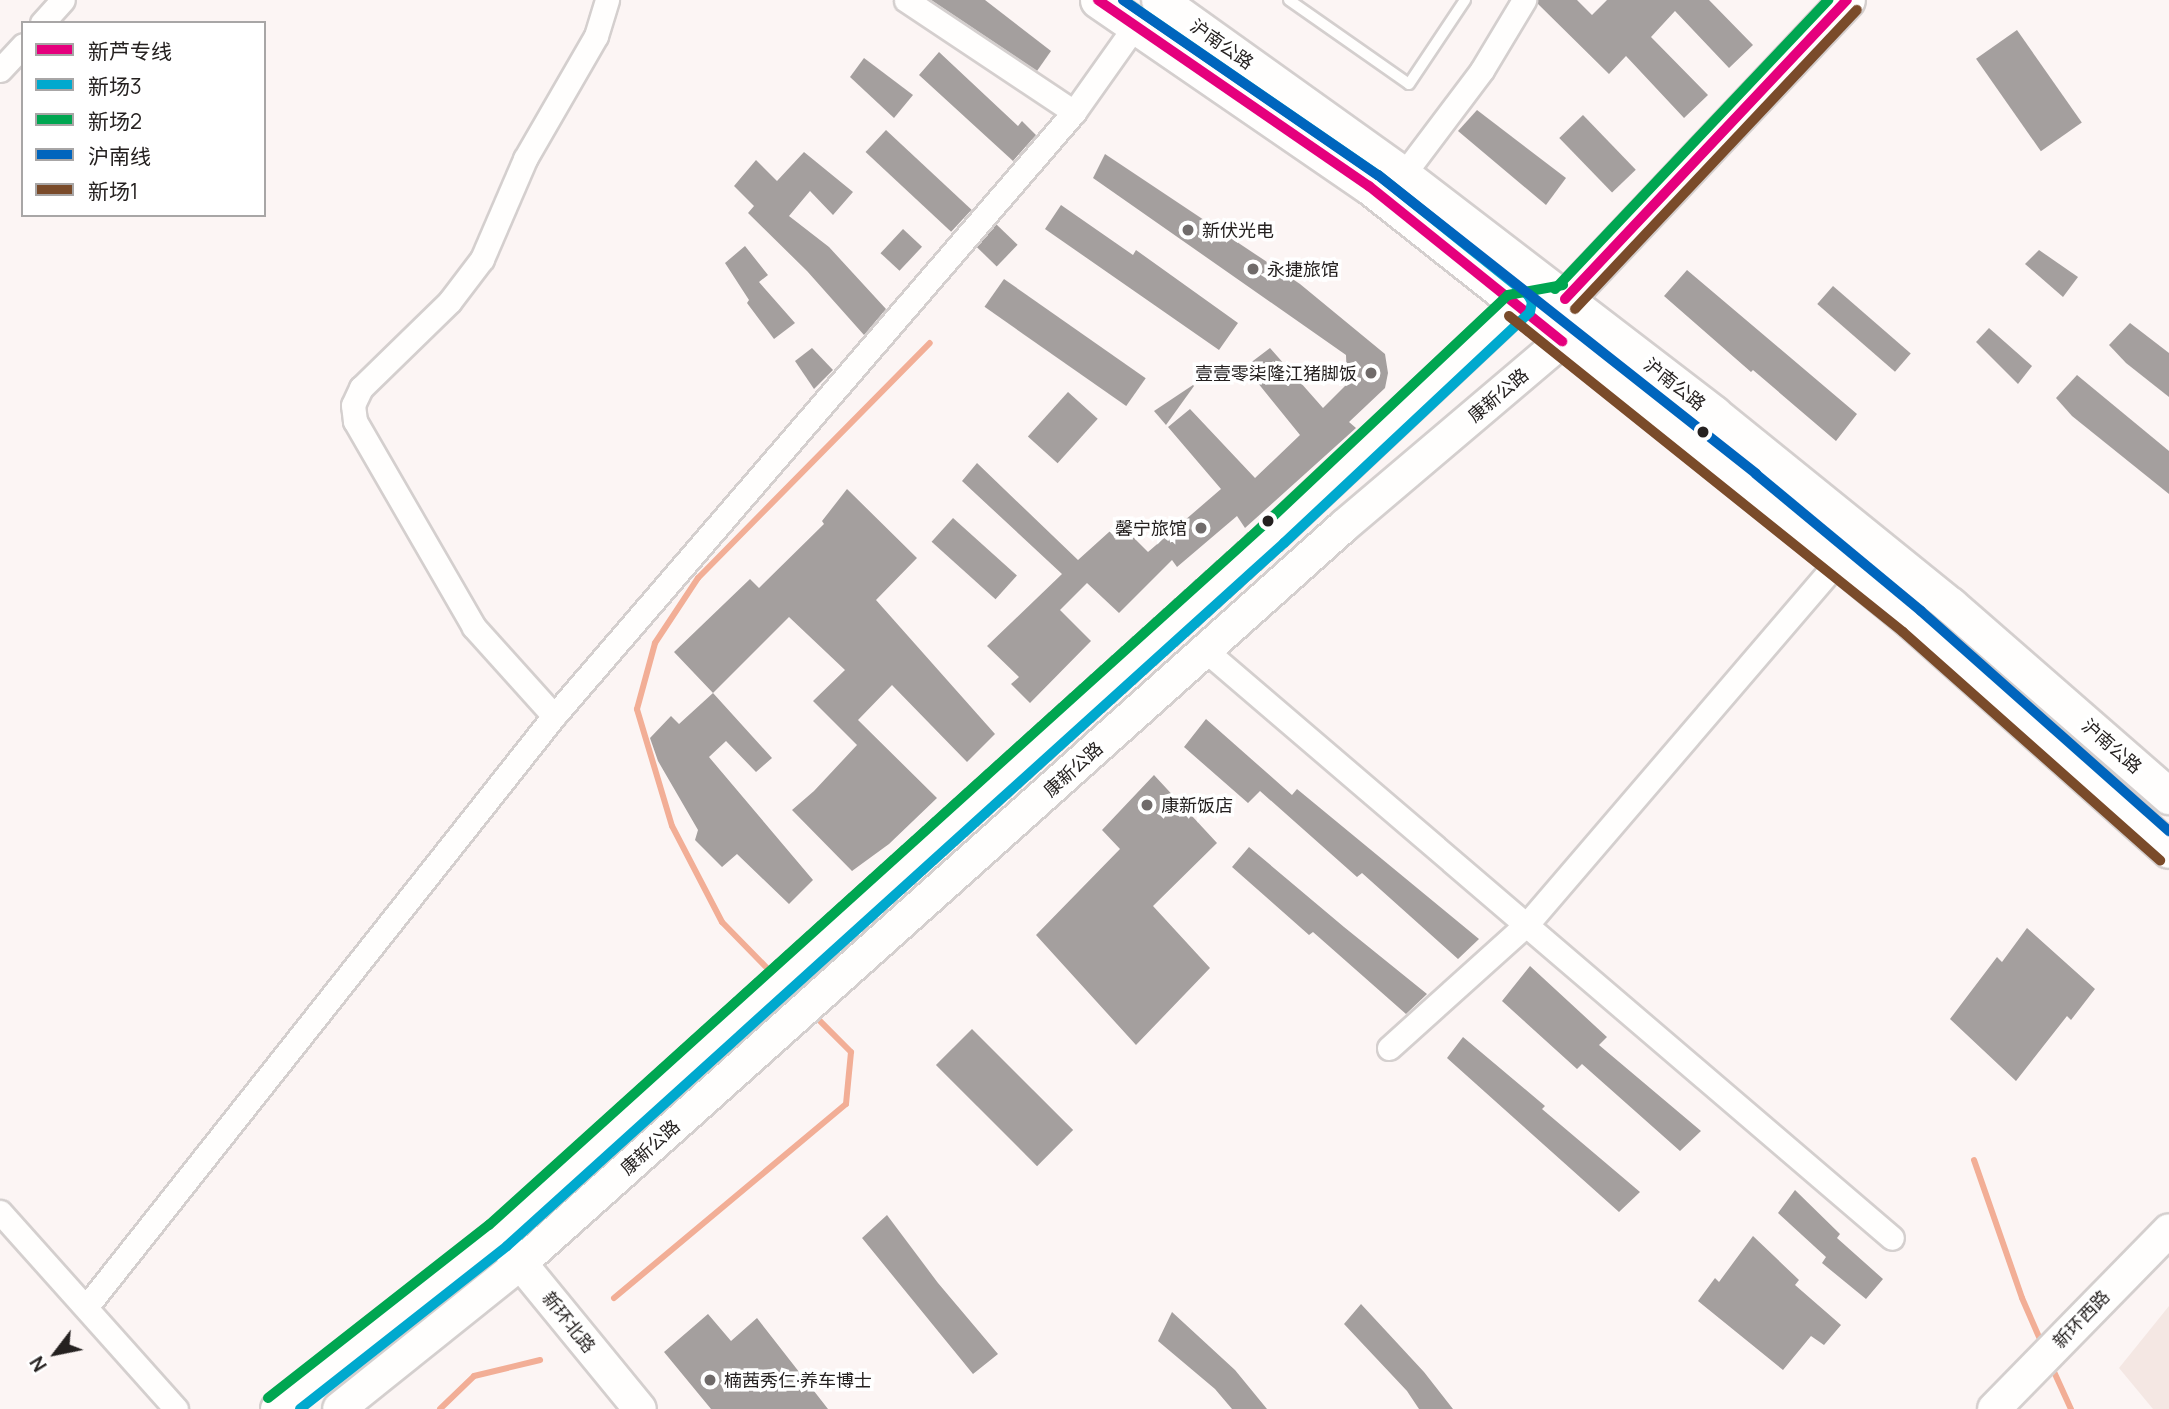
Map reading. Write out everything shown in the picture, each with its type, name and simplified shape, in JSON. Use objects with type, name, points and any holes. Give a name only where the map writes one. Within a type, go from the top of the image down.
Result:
[{"type":"main road","name":"沪南公路","points":[[1098,0],[1369,186],[1518,304],[1912,621],[2169,850]]},
{"type":"main road","name":"沪南公路","points":[[1159,0],[1403,174],[1725,422],[1950,605],[2169,796]]},
{"type":"main road","points":[[1562,341],[1565,299],[1847,0]]},
{"type":"main road","points":[[1518,304],[1565,299]]},
{"type":"main road","name":"康新公路","points":[[277,1409],[498,1236],[1265,543],[1518,304]]},
{"type":"main road","name":"康新公路","points":[[339,1409],[521,1263],[1344,526],[1562,341]]},
{"type":"main road","name":"新环西路","points":[[2002,1400],[2169,1230]]},
{"type":"main road","name":"新环北路","points":[[498,1236],[640,1409]]},
{"type":"street","points":[[45,21],[63,0]]},
{"type":"street","points":[[554,716],[474,627],[355,421],[353,405],[361,388],[450,301],[482,259],[525,159],[596,36],[607,0]]},
{"type":"street","points":[[906,0],[1074,112]]},
{"type":"street","points":[[1403,174],[1482,70],[1524,0]]},
{"type":"street","points":[[87,1306],[554,716],[1074,112],[1135,26]]},
{"type":"street","points":[[0,70],[21,47]]},
{"type":"street","points":[[1389,1048],[1528,923],[1839,561]]},
{"type":"street","points":[[1205,650],[1528,923],[1892,1238]]},
{"type":"street","points":[[0,1213],[87,1306],[176,1409]]},
{"type":"lane","points":[[1289,0],[1409,84],[1465,0]]},
{"type":"shaded area","points":[[2169,1306],[2169,1409],[2153,1409],[2119,1368]]},
{"type":"building","points":[[931,0],[985,0],[1051,51],[1037,71]]},
{"type":"building","points":[[1538,0],[1577,0],[1592,15],[1607,0],[1709,0],[1753,45],[1729,68],[1675,11],[1651,37],[1708,95],[1684,118],[1626,56],[1609,74],[1537,3]]},
{"type":"building","points":[[2017,30],[2082,123],[2041,151],[1976,59]]},
{"type":"building","points":[[939,52],[1018,126],[1022,121],[1036,135],[1013,161],[919,75]]},
{"type":"building","points":[[864,58],[913,95],[894,118],[850,77]]},
{"type":"building","points":[[1477,110],[1566,178],[1546,205],[1458,131]]},
{"type":"building","points":[[1583,115],[1636,170],[1612,193],[1559,138]]},
{"type":"building","points":[[886,130],[972,210],[951,232],[866,152]]},
{"type":"building","points":[[804,152],[853,192],[833,215],[810,191],[789,216],[829,247],[886,309],[864,335],[807,271],[748,213],[754,206],[734,186],[756,160],[777,181]]},
{"type":"building","points":[[1105,154],[1300,284],[1385,354],[1388,373],[1385,388],[1349,422],[1356,428],[1245,528],[1237,516],[1177,567],[1172,560],[1119,613],[1087,583],[1060,610],[1091,641],[1030,703],[1011,684],[1019,677],[987,646],[1062,574],[962,481],[977,463],[1078,560],[1119,523],[1148,552],[1221,489],[1168,427],[1190,409],[1255,478],[1300,435],[1245,367],[1270,348],[1323,408],[1347,384],[1346,355],[1093,178]]},
{"type":"building","points":[[1061,205],[1133,255],[1136,250],[1238,323],[1219,350],[1045,229]]},
{"type":"building","points":[[996,224],[1018,245],[997,266],[975,246]]},
{"type":"building","points":[[903,229],[922,247],[900,271],[880,253]]},
{"type":"building","points":[[745,246],[768,275],[759,282],[795,323],[774,339],[747,303],[749,300],[725,263]]},
{"type":"building","points":[[2039,250],[2078,277],[2063,297],[2025,264]]},
{"type":"building","points":[[1687,270],[1857,414],[1836,441],[1664,296]]},
{"type":"building","points":[[1004,279],[1146,378],[1126,406],[984,307]]},
{"type":"building","points":[[1833,286],[1911,354],[1895,372],[1817,304]]},
{"type":"building","points":[[2130,323],[2169,353],[2169,397],[2126,363],[2109,345]]},
{"type":"building","points":[[1989,328],[2032,366],[2018,384],[1976,342]]},
{"type":"building","points":[[812,348],[833,370],[814,389],[795,361]]},
{"type":"building","points":[[2077,375],[2169,451],[2169,494],[2072,416],[2056,398]]},
{"type":"building","points":[[1194,386],[1166,425],[1154,411]]},
{"type":"building","points":[[1068,392],[1098,419],[1058,463],[1028,437]]},
{"type":"building","points":[[847,489],[917,558],[876,600],[995,734],[967,762],[892,685],[858,720],[937,798],[889,844],[852,871],[792,810],[814,791],[857,745],[813,701],[845,670],[789,617],[713,693],[674,652],[750,579],[759,588],[824,524],[822,521]]},
{"type":"building","points":[[953,518],[1017,576],[995,599],[932,542]]},
{"type":"building","points":[[713,693],[772,758],[756,772],[726,741],[709,757],[813,880],[789,904],[737,854],[722,867],[695,840],[698,830],[658,761],[650,738],[671,716],[679,724]]},
{"type":"building","points":[[1206,719],[1292,795],[1297,789],[1479,939],[1458,959],[1362,873],[1357,877],[1260,791],[1248,803],[1184,747]]},
{"type":"building","points":[[1154,775],[1217,843],[1153,906],[1210,968],[1136,1045],[1036,935],[1120,849],[1102,830]]},
{"type":"building","points":[[1249,847],[1427,994],[1406,1014],[1313,932],[1309,935],[1232,867]]},
{"type":"building","points":[[2027,928],[2095,989],[2071,1020],[2067,1016],[2016,1081],[1950,1019],[1997,957],[2002,962]]},
{"type":"building","points":[[1530,966],[1607,1037],[1599,1045],[1701,1131],[1680,1151],[1582,1064],[1577,1069],[1502,1001]]},
{"type":"building","points":[[972,1029],[1073,1130],[1037,1166],[936,1065]]},
{"type":"building","points":[[1463,1037],[1545,1106],[1542,1109],[1640,1192],[1619,1212],[1447,1058]]},
{"type":"building","points":[[1795,1190],[1840,1234],[1837,1238],[1883,1279],[1866,1299],[1822,1263],[1826,1257],[1778,1213]]},
{"type":"building","points":[[887,1215],[938,1283],[998,1354],[973,1374],[862,1238]]},
{"type":"building","points":[[1753,1236],[1799,1280],[1795,1285],[1841,1325],[1824,1345],[1811,1336],[1783,1370],[1698,1301],[1715,1278],[1719,1282]]},
{"type":"building","points":[[1361,1304],[1424,1372],[1453,1409],[1419,1409],[1407,1391],[1344,1324]]},
{"type":"building","points":[[1172,1312],[1235,1370],[1267,1409],[1232,1409],[1215,1389],[1158,1341]]},
{"type":"building","points":[[708,1314],[731,1341],[757,1318],[828,1409],[711,1409],[664,1352]]},
{"type":"waterway","points":[[767,968],[722,922],[672,826],[637,709],[655,643],[698,578],[930,343]]},
{"type":"waterway","points":[[614,1298],[846,1104],[851,1052],[820,1021]]},
{"type":"waterway","points":[[1974,1160],[2022,1298],[2043,1346]]},
{"type":"waterway","points":[[440,1409],[474,1376],[540,1360]]},
{"type":"waterway","points":[[2050,1363],[2071,1409]]},
{"type":"transit line","name":"新芦专线","points":[[1098,0],[1369,186],[1562,341]]},
{"type":"transit line","name":"新场3","points":[[300,1409],[507,1246],[1284,543],[1530,312],[1532,302],[1528,295],[1378,175],[1123,0]]},
{"type":"transit line","name":"沪南线","points":[[1123,0],[1378,175],[1756,474],[1921,611],[2169,831]]},
{"type":"transit line","name":"新场2","points":[[1555,289],[1828,0]]},
{"type":"transit line","name":"新芦专线","points":[[1565,299],[1847,0]]},
{"type":"transit line","name":"新场1","points":[[1575,309],[1857,10]]},
{"type":"transit line","name":"新场2","points":[[268,1398],[489,1225],[1266,523],[1508,295],[1563,285]]},
{"type":"transit line","name":"新场1","points":[[1509,316],[1903,632],[2160,860]]},
{"type":"place","name":"新伏光电","points":[[1188,230]]},
{"type":"place","name":"永捷旅馆","points":[[1253,269]]},
{"type":"place","name":"壹壹零柒隆江猪脚饭","points":[[1371,373]]},
{"type":"place","name":"馨宁旅馆","points":[[1201,528]]},
{"type":"place","name":"康新饭店","points":[[1147,805]]},
{"type":"place","name":"楠茜秀仁·养车博士","points":[[710,1380]]}]
